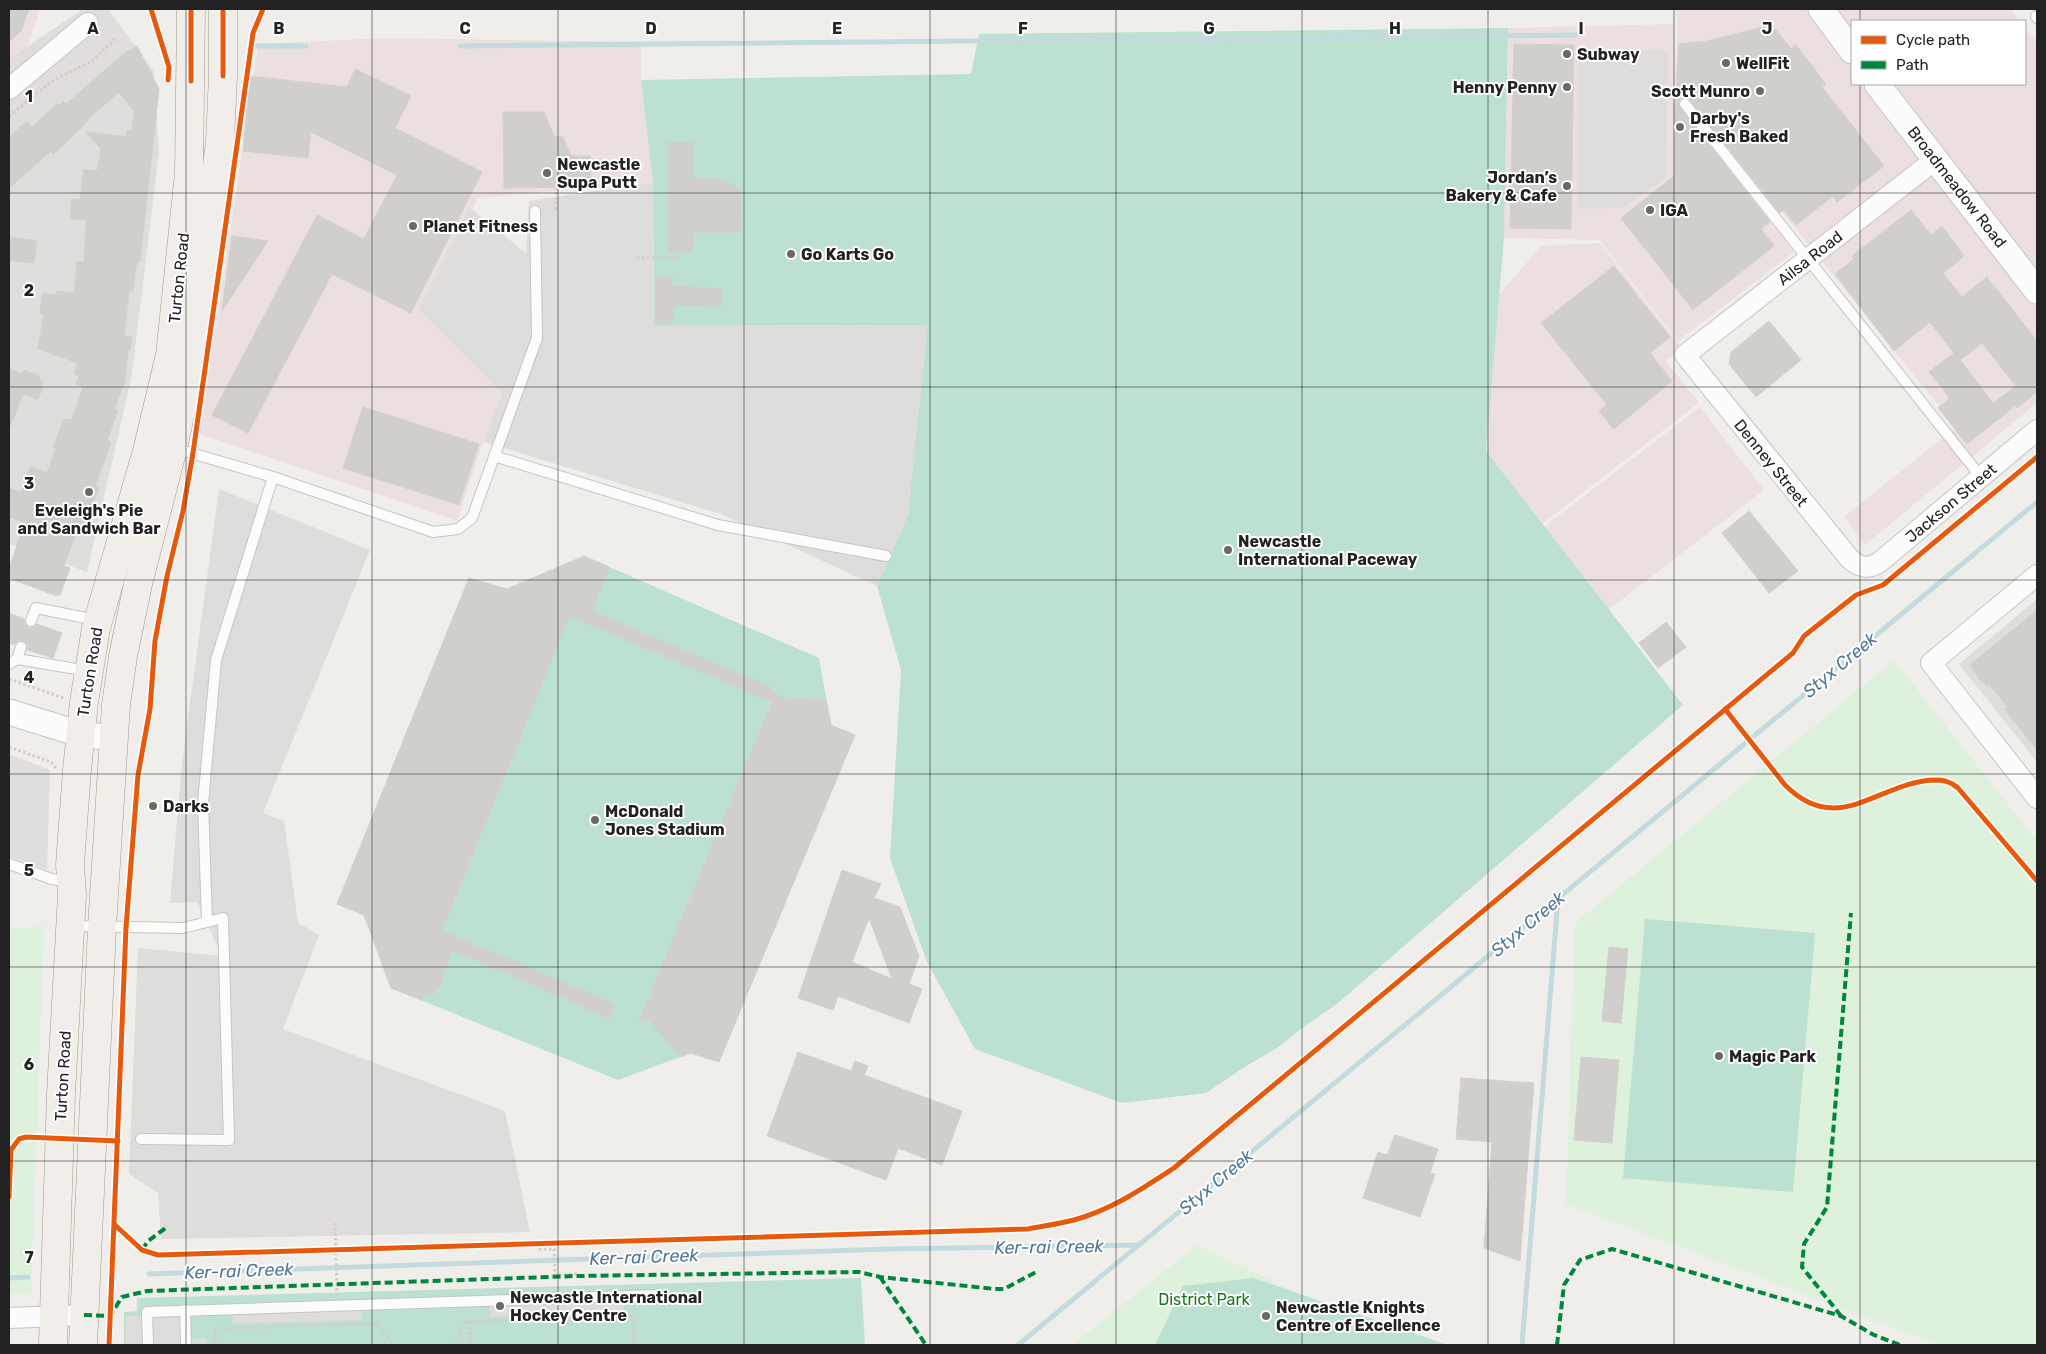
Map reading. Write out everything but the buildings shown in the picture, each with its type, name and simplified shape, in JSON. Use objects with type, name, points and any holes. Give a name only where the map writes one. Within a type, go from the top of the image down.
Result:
[{"type":"main road","points":[[171,9],[191,81]]},
{"type":"main road","name":"Turton Road","points":[[53,1345],[61,1094],[71,926],[70,864],[80,734],[98,620],[147,451],[170,355],[189,173],[191,9]]},
{"type":"main road","name":"Turton Road","points":[[83,1345],[102,926],[113,738],[123,656],[138,584],[173,448],[197,336],[220,142],[223,76],[223,9]]},
{"type":"street","points":[[1820,9],[1851,50]]},
{"type":"street","points":[[9,89],[88,23]]},
{"type":"street","name":"Broadmeadow Road","points":[[1878,85],[2037,290]]},
{"type":"street","name":"Ailsa Road","points":[[1685,355],[1936,159]]},
{"type":"street","name":"Denney Street","points":[[1685,355],[1849,558],[1861,566]]},
{"type":"street","name":"Jackson Street","points":[[1861,566],[1872,566],[1882,561],[2037,430]]},
{"type":"street","points":[[2037,575],[1931,662],[2037,798]]},
{"type":"street","points":[[9,712],[80,734],[113,738]]},
{"type":"street","points":[[9,1318],[84,1315]]},
{"type":"lane","points":[[1685,104],[1981,477]]},
{"type":"lane","points":[[173,448],[273,477],[433,532],[458,529],[472,518],[537,338],[534,211]]},
{"type":"lane","points":[[494,456],[718,525],[886,556]]},
{"type":"lane","points":[[207,922],[203,802],[214,667],[273,477]]},
{"type":"lane","points":[[30,621],[36,608],[98,620]]},
{"type":"lane","points":[[21,648],[13,661],[89,671]]},
{"type":"lane","points":[[9,864],[52,879],[71,882]]},
{"type":"lane","points":[[71,926],[184,928],[224,918],[229,1140],[141,1139]]},
{"type":"lane","points":[[148,1345],[147,1312],[659,1295]]},
{"type":"lane","points":[[186,1310],[186,1345]]},
{"type":"path","points":[[9,116],[55,79],[91,62],[124,32]]},
{"type":"path","points":[[556,187],[556,211]]},
{"type":"path","points":[[637,258],[678,257],[678,253]]},
{"type":"path","points":[[9,679],[64,698]]},
{"type":"path","points":[[9,747],[51,762],[57,768]]},
{"type":"path","points":[[335,1223],[336,1280]]},
{"type":"path","points":[[531,1243],[551,1242]]},
{"type":"path","points":[[541,1243],[540,1249],[554,1249],[555,1274],[576,1274],[576,1276]]},
{"type":"path","points":[[326,1250],[345,1249]]},
{"type":"path","points":[[454,1345],[465,1322],[633,1317],[634,1345]]},
{"type":"path","points":[[469,1322],[470,1345]]},
{"type":"path","points":[[215,1345],[215,1329],[376,1323],[393,1345]]},
{"type":"shaded area","points":[[9,9],[40,9],[28,46],[9,59]]},
{"type":"shaded area","points":[[83,9],[108,9],[154,72],[159,152],[132,374],[87,572],[10,544],[9,546],[9,59]]},
{"type":"shaded area","points":[[1675,9],[2010,9],[2019,20],[1851,20],[1851,85],[2026,85],[2026,29],[2037,43],[2037,403],[1865,545],[1844,517],[1956,427],[1675,79],[1675,101],[1794,252],[1678,341],[1599,240],[1504,238],[1508,28],[1674,24],[1675,77],[1678,22]]},
{"type":"shaded area","points":[[384,38],[641,42],[641,80],[653,182],[478,198],[419,310],[502,394],[483,442],[457,521],[200,434],[258,44]]},
{"type":"shaded area","points":[[1578,50],[1668,50],[1666,178],[1622,208],[1578,209]]},
{"type":"shaded area","points":[[653,182],[654,326],[928,325],[908,514],[877,586],[721,514],[483,442],[502,394],[419,310],[469,207],[526,253],[529,201]]},
{"type":"shaded area","points":[[1600,243],[1682,348],[1666,361],[1699,403],[1542,524],[1486,451],[1497,297],[1541,246]]},
{"type":"shaded area","points":[[1700,407],[1764,490],[1608,610],[1544,527]]},
{"type":"shaded area","points":[[219,489],[370,550],[263,813],[284,821],[298,923],[319,935],[283,1029],[505,1111],[530,1232],[161,1239],[158,1193],[129,1174],[138,948],[222,956],[197,902],[170,903],[182,762]]},
{"type":"shaded area","points":[[2037,599],[2037,762],[1959,664]]},
{"type":"shaded area","points":[[9,754],[50,770],[47,870],[9,857]]},
{"type":"shaded area","points":[[624,1297],[624,1313],[490,1317],[489,1301]]},
{"type":"shaded area","points":[[362,1304],[362,1320],[233,1324],[233,1308]]},
{"type":"shaded area","points":[[126,1316],[191,1316],[192,1339],[207,1339],[207,1345],[126,1345]]},
{"type":"green space","name":"Newcastle International Paceway","points":[[1508,28],[1504,238],[1486,451],[1683,705],[1338,1003],[1277,1048],[1206,1093],[1122,1103],[975,1049],[927,962],[890,858],[901,670],[877,586],[908,514],[927,325],[654,326],[653,182],[641,80],[971,74],[979,34]]},
{"type":"green space","name":"McDonald Jones Stadium","points":[[584,556],[819,658],[831,725],[855,735],[719,1062],[691,1053],[618,1080],[391,988],[364,915],[337,904],[469,578],[507,589]]},
{"type":"green space","points":[[1894,660],[2037,841],[2037,1335],[2033,1345],[1939,1345],[1566,1204],[1575,923]]},
{"type":"green space","name":"Magic Park","points":[[1645,919],[1815,933],[1793,1192],[1623,1178]]},
{"type":"green space","points":[[44,926],[31,1293],[9,1294],[9,929]]},
{"type":"green space","name":"Newcastle Knights Centre of Excellence","points":[[1197,1245],[1406,1345],[1072,1345]]},
{"type":"green space","name":"Newcastle International Hockey Centre","points":[[861,1278],[865,1345],[124,1345],[124,1312],[137,1311],[137,1298]]},
{"type":"green space","name":"Newcastle Knights Centre of Excellence","points":[[1253,1278],[1448,1345],[1155,1345],[1183,1286]]},
{"type":"waterway","points":[[460,46],[1577,35]]},
{"type":"waterway","points":[[255,46],[306,46]]},
{"type":"waterway","name":"Styx Creek","points":[[1018,1345],[2037,502]]},
{"type":"waterway","points":[[1522,1345],[1558,899]]},
{"type":"waterway","name":"Ker-rai Creek","points":[[149,1274],[889,1249],[1138,1245]]},
{"type":"waterway","name":"Ker-rai Creek","points":[[9,1278],[28,1277]]},
{"type":"marked path","points":[[1841,1316],[1802,1267],[1804,1244],[1827,1207],[1851,913]]},
{"type":"marked path","points":[[142,1250],[148,1241],[167,1227]]},
{"type":"marked path","points":[[1557,1345],[1564,1285],[1580,1260],[1612,1249],[1841,1316],[1874,1335],[1900,1345]]},
{"type":"marked path","points":[[84,1315],[110,1316],[122,1297],[147,1291],[576,1276],[859,1272],[880,1277],[1004,1289],[1038,1271]]},
{"type":"marked path","points":[[880,1277],[926,1345]]},
{"type":"cycle path","points":[[151,9],[169,67],[168,80]]},
{"type":"cycle path","points":[[191,9],[191,81]]},
{"type":"cycle path","points":[[223,9],[223,76]]},
{"type":"cycle path","points":[[109,1345],[126,927],[138,775],[150,709],[155,641],[167,576],[183,511],[193,453],[253,33],[263,9]]},
{"type":"cycle path","points":[[115,1225],[142,1250],[158,1255],[1028,1229],[1074,1220],[1101,1211],[1138,1191],[1174,1168],[1793,653],[1804,636],[1856,595],[1883,585],[2037,457]]},
{"type":"cycle path","points":[[1725,709],[1785,785],[1804,800],[1823,807],[1840,808],[1858,804],[1913,783],[1933,780],[1952,784],[1958,788],[2037,881]]},
{"type":"cycle path","points":[[9,1197],[11,1150],[19,1139],[26,1137],[118,1141]]},
{"type":"place","name":"Subway","points":[[1567,54]]},
{"type":"place","name":"WellFit","points":[[1726,63]]},
{"type":"place","name":"Henny Penny","points":[[1567,87]]},
{"type":"place","name":"Scott Munro","points":[[1760,91]]},
{"type":"place","name":"Darby's Fresh Baked","points":[[1680,127]]},
{"type":"place","name":"Newcastle Supa Putt","points":[[547,173]]},
{"type":"place","name":"Jordan’s Bakery & Cafe","points":[[1567,186]]},
{"type":"place","name":"IGA","points":[[1650,210]]},
{"type":"place","name":"Planet Fitness","points":[[413,226]]},
{"type":"place","name":"Go Karts Go","points":[[791,254]]},
{"type":"place","name":"Eveleigh's Pie and Sandwich Bar","points":[[89,492]]},
{"type":"place","name":"Newcastle International Paceway","points":[[1228,550]]},
{"type":"place","name":"Darks","points":[[153,806]]},
{"type":"place","name":"McDonald Jones Stadium","points":[[595,820]]},
{"type":"place","name":"Magic Park","points":[[1719,1056]]},
{"type":"place","name":"Newcastle International Hockey Centre","points":[[500,1306]]},
{"type":"place","name":"Newcastle Knights Centre of Excellence","points":[[1266,1316]]},
{"type":"park label","name":"District Park","points":[[1204,1299]]}]
